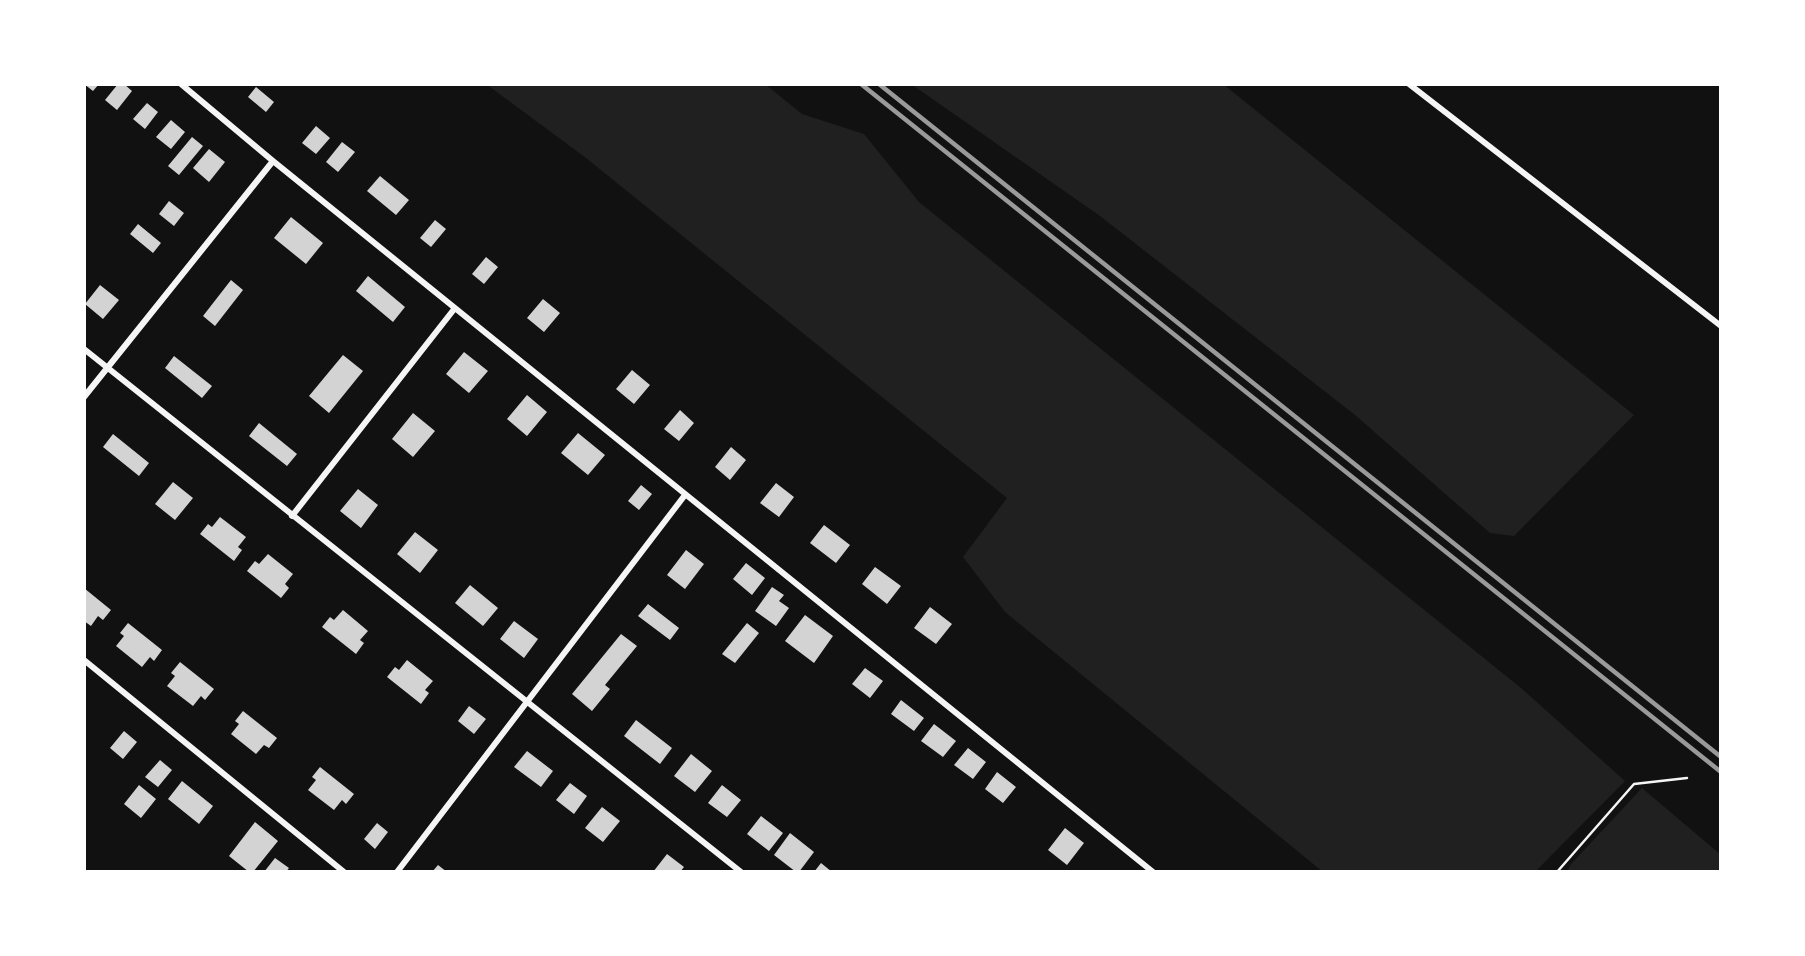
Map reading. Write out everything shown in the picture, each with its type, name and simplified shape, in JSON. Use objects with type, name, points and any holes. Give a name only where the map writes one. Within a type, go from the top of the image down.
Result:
[{"type":"street","points":[[180,84],[1153,872]]},
{"type":"street","points":[[1409,84],[1721,326]]},
{"type":"street","points":[[84,397],[273,161]]},
{"type":"street","points":[[292,516],[455,308]]},
{"type":"street","points":[[84,349],[741,872]]},
{"type":"street","points":[[397,872],[685,495]]},
{"type":"street","points":[[84,660],[344,872]]},
{"type":"path","points":[[1557,872],[1634,784],[1687,778]]},
{"type":"shaded area","points":[[486,84],[765,84],[802,114],[864,134],[919,202],[1521,688],[1625,781],[1535,872],[1323,872],[1005,612],[963,557],[1007,498],[586,158]]},
{"type":"shaded area","points":[[911,84],[1223,84],[1634,415],[1514,536],[1490,533],[1355,415],[1100,216]]},
{"type":"shaded area","points":[[1642,788],[1721,855],[1721,872],[1567,872],[1571,864]]},
{"type":"building","points":[[84,84],[99,84],[93,91]]},
{"type":"building","points":[[118,84],[124,84],[132,91],[117,110],[105,100]]},
{"type":"building","points":[[256,87],[274,102],[266,112],[248,97]]},
{"type":"building","points":[[147,103],[158,112],[145,129],[133,119]]},
{"type":"building","points":[[171,120],[185,132],[171,149],[156,137]]},
{"type":"building","points":[[316,126],[330,138],[316,154],[302,143]]},
{"type":"building","points":[[192,137],[203,146],[179,175],[168,166]]},
{"type":"building","points":[[342,142],[355,152],[338,172],[326,162]]},
{"type":"building","points":[[209,149],[225,162],[209,182],[193,168]]},
{"type":"building","points":[[380,176],[409,200],[396,215],[367,191]]},
{"type":"building","points":[[169,201],[184,213],[174,226],[159,214]]},
{"type":"building","points":[[291,217],[323,243],[306,264],[274,238]]},
{"type":"building","points":[[435,220],[446,229],[431,247],[420,238]]},
{"type":"building","points":[[138,224],[161,243],[153,253],[130,234]]},
{"type":"building","points":[[486,257],[498,267],[484,284],[472,274]]},
{"type":"building","points":[[368,276],[405,307],[393,322],[356,291]]},
{"type":"building","points":[[231,280],[243,290],[215,326],[203,316]]},
{"type":"building","points":[[100,285],[119,300],[103,319],[85,304]]},
{"type":"building","points":[[543,299],[560,313],[544,332],[527,318]]},
{"type":"building","points":[[464,352],[488,371],[469,393],[446,374]]},
{"type":"building","points":[[343,355],[363,371],[329,413],[309,396]]},
{"type":"building","points":[[174,356],[212,386],[202,398],[165,368]]},
{"type":"building","points":[[632,370],[650,385],[634,404],[616,389]]},
{"type":"building","points":[[527,395],[547,412],[527,436],[507,419]]},
{"type":"building","points":[[680,410],[694,423],[679,441],[664,429]]},
{"type":"building","points":[[413,413],[435,431],[413,457],[392,439]]},
{"type":"building","points":[[259,423],[297,454],[287,466],[249,436]]},
{"type":"building","points":[[578,433],[605,455],[588,475],[561,453]]},
{"type":"building","points":[[113,434],[149,463],[139,476],[103,447]]},
{"type":"building","points":[[731,447],[746,460],[730,480],[715,467]]},
{"type":"building","points":[[173,482],[193,498],[175,520],[155,504]]},
{"type":"building","points":[[776,483],[794,497],[779,517],[760,503]]},
{"type":"building","points":[[641,485],[652,494],[639,510],[628,501]]},
{"type":"building","points":[[358,489],[378,505],[361,528],[340,511]]},
{"type":"building","points":[[220,517],[246,537],[238,547],[242,550],[234,561],[200,534],[208,524],[212,527]]},
{"type":"building","points":[[824,525],[850,545],[836,563],[810,543]]},
{"type":"building","points":[[415,532],[438,550],[420,573],[397,554]]},
{"type":"building","points":[[686,550],[704,564],[685,589],[667,575]]},
{"type":"building","points":[[268,554],[293,574],[285,584],[289,588],[281,598],[247,571],[255,561],[259,564]]},
{"type":"building","points":[[746,563],[765,578],[752,595],[733,579]]},
{"type":"building","points":[[875,567],[901,586],[887,604],[862,584]]},
{"type":"building","points":[[470,585],[498,608],[483,626],[455,603]]},
{"type":"building","points":[[772,587],[784,595],[779,601],[789,608],[776,626],[755,611]]},
{"type":"building","points":[[84,588],[111,610],[103,620],[98,616],[91,626],[84,621]]},
{"type":"building","points":[[648,604],[679,628],[670,640],[638,616]]},
{"type":"building","points":[[930,607],[952,624],[936,644],[914,628]]},
{"type":"building","points":[[343,610],[368,631],[360,640],[364,643],[356,654],[322,627],[330,617],[334,620]]},
{"type":"building","points":[[805,615],[833,636],[814,663],[785,641]]},
{"type":"building","points":[[514,621],[538,639],[524,658],[500,639]]},
{"type":"building","points":[[128,623],[162,650],[154,661],[150,657],[142,667],[116,646],[124,636],[120,633]]},
{"type":"building","points":[[747,623],[759,633],[735,663],[722,654]]},
{"type":"building","points":[[621,634],[637,646],[605,685],[610,689],[592,711],[572,694]]},
{"type":"building","points":[[407,660],[433,681],[425,690],[429,693],[421,704],[387,677],[395,667],[399,670]]},
{"type":"building","points":[[180,662],[214,689],[205,700],[201,696],[193,706],[167,686],[175,676],[171,673]]},
{"type":"building","points":[[865,668],[883,681],[870,698],[852,684]]},
{"type":"building","points":[[901,700],[924,718],[914,731],[891,714]]},
{"type":"building","points":[[469,706],[486,719],[474,734],[458,721]]},
{"type":"building","points":[[243,711],[277,738],[269,748],[264,745],[256,754],[231,734],[239,724],[235,721]]},
{"type":"building","points":[[636,720],[672,748],[660,764],[624,736]]},
{"type":"building","points":[[934,724],[956,741],[943,757],[921,741]]},
{"type":"building","points":[[124,731],[137,742],[123,759],[110,748]]},
{"type":"building","points":[[968,748],[986,762],[973,779],[954,765]]},
{"type":"building","points":[[527,751],[553,771],[541,787],[514,767]]},
{"type":"building","points":[[691,754],[712,771],[695,792],[674,776]]},
{"type":"building","points":[[160,760],[172,770],[158,787],[145,777]]},
{"type":"building","points":[[320,767],[354,794],[346,804],[342,800],[334,810],[308,790],[316,780],[312,777]]},
{"type":"building","points":[[997,772],[1016,787],[1003,803],[985,789]]},
{"type":"building","points":[[182,781],[213,806],[199,824],[168,799]]},
{"type":"building","points":[[570,783],[587,796],[574,814],[556,800]]},
{"type":"building","points":[[139,785],[156,799],[141,818],[124,804]]},
{"type":"building","points":[[722,785],[741,800],[727,817],[708,803]]},
{"type":"building","points":[[602,807],[620,821],[603,842],[585,828]]},
{"type":"building","points":[[761,816],[783,833],[769,851],[747,834]]},
{"type":"building","points":[[255,822],[278,841],[253,872],[249,872],[229,856]]},
{"type":"building","points":[[377,823],[388,832],[375,849],[364,839]]},
{"type":"building","points":[[1065,828],[1084,843],[1067,865],[1048,850]]},
{"type":"building","points":[[790,833],[814,852],[799,872],[774,855]]},
{"type":"building","points":[[667,854],[684,867],[680,872],[653,872]]},
{"type":"building","points":[[275,858],[289,868],[286,872],[264,872]]},
{"type":"building","points":[[821,863],[832,872],[814,872]]},
{"type":"building","points":[[438,865],[447,872],[432,872]]},
{"type":"railway","points":[[861,84],[1721,772]]},
{"type":"railway","points":[[879,84],[1721,757]]}]
